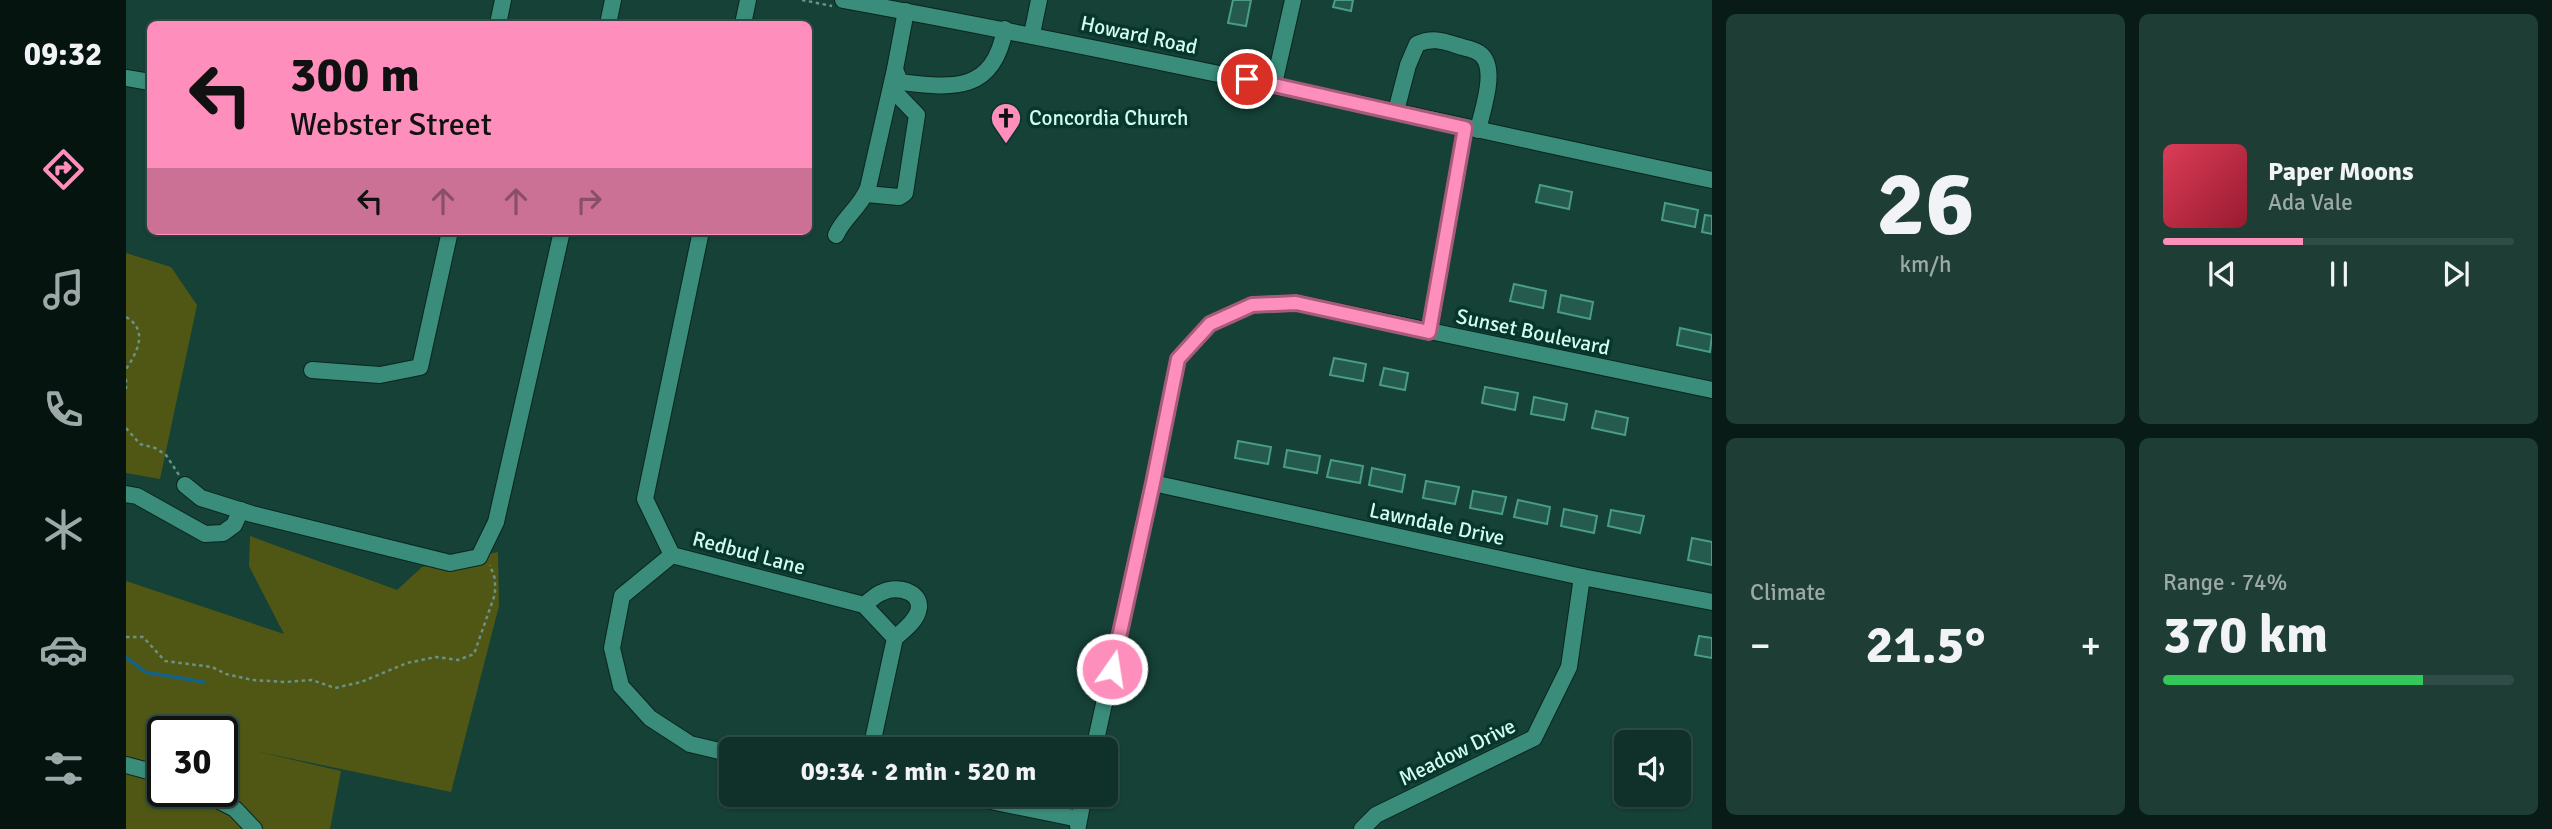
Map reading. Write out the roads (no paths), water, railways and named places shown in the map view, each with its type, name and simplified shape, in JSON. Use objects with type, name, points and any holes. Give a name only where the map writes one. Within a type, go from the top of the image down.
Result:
[{"type":"street","points":[[499,21],[503,0]]},
{"type":"street","points":[[609,21],[613,0]]},
{"type":"street","points":[[744,21],[748,0]]},
{"type":"street","name":"Howard Road","points":[[843,0],[1032,34],[1274,84],[1712,180]]},
{"type":"street","points":[[1032,34],[1039,0]]},
{"type":"street","points":[[1274,84],[1293,0]]},
{"type":"street","points":[[836,235],[840,225],[863,202],[866,194],[906,11]]},
{"type":"street","points":[[895,69],[900,82],[941,87],[964,85],[983,73],[997,57],[1004,29]]},
{"type":"street","points":[[1396,111],[1408,65],[1417,44],[1427,39],[1438,39],[1478,52],[1489,66],[1489,75],[1472,129],[1429,332]]},
{"type":"street","points":[[126,78],[147,82]]},
{"type":"street","points":[[866,194],[900,197],[905,193],[917,115],[891,88]]},
{"type":"street","points":[[312,370],[380,375],[420,367],[449,235]]},
{"type":"street","points":[[185,485],[201,498],[241,510],[450,563],[479,557],[496,522],[561,235]]},
{"type":"street","name":"Redbud Lane","points":[[700,235],[645,499],[672,555],[864,605]]},
{"type":"street","name":"Sunset Boulevard","points":[[1097,737],[1178,359],[1210,324],[1252,305],[1296,303],[1712,390]]},
{"type":"street","name":"Lawndale Drive","points":[[1153,483],[1582,577],[1712,602]]},
{"type":"street","points":[[126,494],[137,496],[205,534],[223,533],[234,525],[241,510]]},
{"type":"street","points":[[672,555],[622,596],[612,648],[621,686],[650,718],[690,744],[719,751]]},
{"type":"street","name":"Meadow Drive","points":[[1362,829],[1376,815],[1534,738],[1569,667],[1582,577]]},
{"type":"street","points":[[874,737],[895,638],[918,612],[919,603],[913,594],[903,589],[884,591],[864,605],[895,638]]},
{"type":"street","points":[[126,765],[147,771]]},
{"type":"street","points":[[230,807],[254,829]]},
{"type":"street","points":[[1009,807],[1078,824]]},
{"type":"waterway","points":[[126,657],[145,672],[204,682]]},
{"type":"place","name":"Concordia Church","points":[[1006,145]]}]
